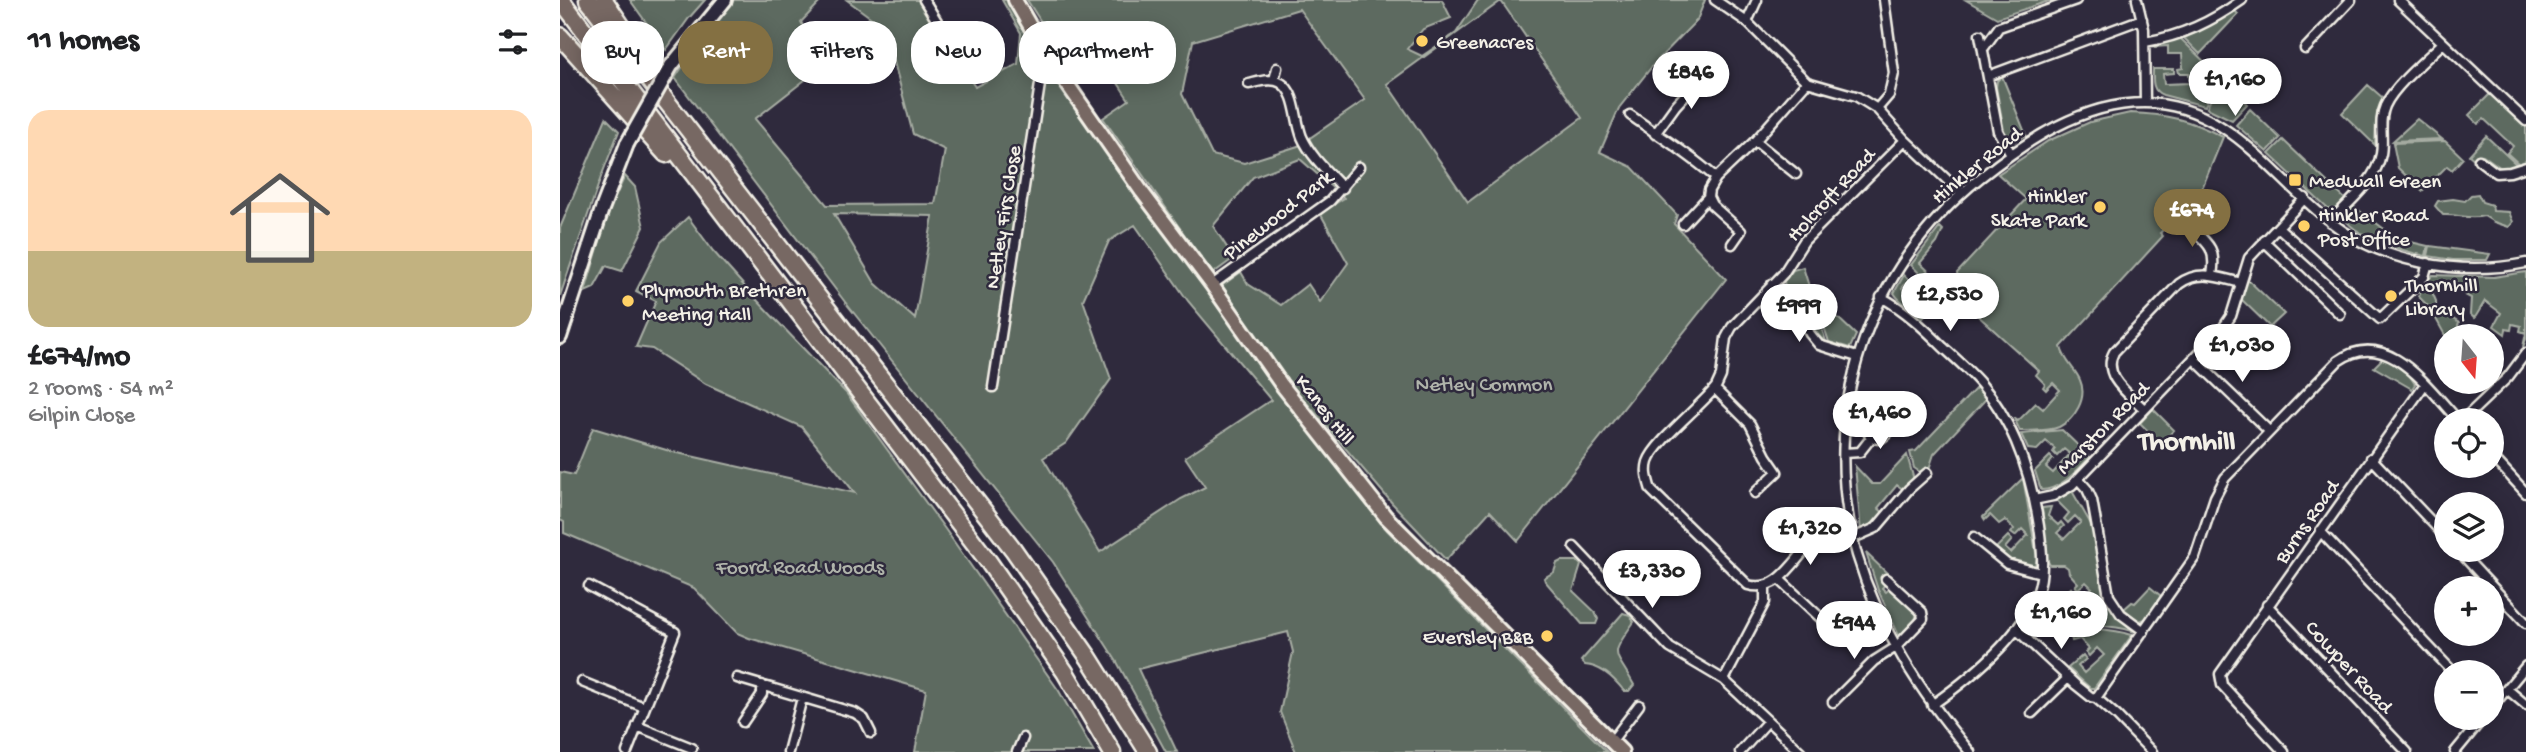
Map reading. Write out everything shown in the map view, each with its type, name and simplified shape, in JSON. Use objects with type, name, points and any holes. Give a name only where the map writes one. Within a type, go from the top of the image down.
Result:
[{"type":"highway","points":[[561,0],[988,561],[1065,672],[1112,752]]},
{"type":"highway","points":[[588,0],[1013,549],[1089,658],[1148,752]]},
{"type":"highway","points":[[604,0],[734,189]]},
{"type":"highway","points":[[560,36],[741,239]]},
{"type":"main road","points":[[560,337],[602,209],[627,144],[671,66],[725,0]]},
{"type":"main road","name":"Kanes Hill","points":[[1015,0],[1027,21]]},
{"type":"main road","name":"Kanes Hill","points":[[1067,84],[1281,384],[1386,517],[1622,752]]},
{"type":"street","points":[[924,0],[937,21]]},
{"type":"street","points":[[1715,0],[1747,22],[1807,82],[1856,96],[1877,109],[1905,140],[1962,193]]},
{"type":"street","points":[[1747,22],[1757,0]]},
{"type":"street","points":[[1877,109],[1889,95],[1894,73],[1884,0]]},
{"type":"street","points":[[1983,48],[2001,26],[2076,0]]},
{"type":"street","points":[[2137,0],[2145,42],[2146,103]]},
{"type":"street","points":[[2145,42],[2170,38],[2198,27],[2242,0]]},
{"type":"street","points":[[2305,49],[2351,0]]},
{"type":"street","points":[[2398,0],[2526,121]]},
{"type":"street","points":[[1988,76],[2142,19]]},
{"type":"street","points":[[1980,36],[1998,131],[2011,154]]},
{"type":"street","points":[[2330,222],[2376,171],[2382,153],[2384,106],[2442,43]]},
{"type":"street","points":[[1274,80],[1277,68]]},
{"type":"street","points":[[1656,134],[1676,105],[1707,71]]},
{"type":"street","points":[[1249,84],[1274,80],[1282,83],[1292,95],[1303,139],[1318,161],[1343,188]]},
{"type":"street","points":[[1683,225],[1708,197],[1716,178],[1755,141],[1807,82]]},
{"type":"street","name":"Netley Firs Close","points":[[993,387],[1040,84]]},
{"type":"street","name":"Hinkler Road","points":[[1970,752],[1932,705],[1896,647],[1865,579],[1853,537],[1845,475],[1849,391],[1866,329],[1881,297],[1917,241],[1962,193],[2011,154],[2051,130],[2086,113],[2121,104],[2146,103],[2185,110],[2219,124],[2330,222],[2367,244],[2428,263],[2468,268],[2526,263]]},
{"type":"street","points":[[1630,115],[1695,158],[1716,178]]},
{"type":"street","name":"Holcroft Road","points":[[1765,586],[1756,587],[1741,580],[1657,496],[1646,473],[1649,458],[1715,389],[1721,376],[1726,338],[1732,327],[1792,262],[1804,241],[1905,140]]},
{"type":"street","points":[[1755,141],[1796,174]]},
{"type":"street","points":[[2479,160],[2496,173],[2526,167]]},
{"type":"street","name":"Pinewood Park","points":[[1212,285],[1330,201],[1359,167]]},
{"type":"street","points":[[1708,197],[1712,205],[1741,231],[1732,244]]},
{"type":"street","name":"Marston Road","points":[[2035,500],[2058,494],[2078,479],[2194,359],[2228,320],[2249,258],[2305,198]]},
{"type":"street","points":[[2183,220],[2213,252],[2215,260],[2212,275]]},
{"type":"street","points":[[2278,226],[2380,320],[2426,275],[2428,263]]},
{"type":"street","points":[[2264,241],[2340,314]]},
{"type":"street","points":[[2144,410],[2112,375],[2109,363],[2112,356],[2179,284],[2197,275],[2212,275],[2241,283]]},
{"type":"street","points":[[1773,284],[1799,312],[1819,345],[1857,357]]},
{"type":"street","points":[[1881,297],[1917,322],[1985,389],[2018,446],[2035,500],[2041,540],[2042,573],[2029,612],[2016,629],[1964,681],[1932,705]]},
{"type":"street","points":[[2096,698],[2195,557],[2221,484],[2338,361],[2355,352],[2373,349],[2385,353],[2412,370],[2449,408]]},
{"type":"street","points":[[2474,408],[2508,377],[2526,353]]},
{"type":"street","points":[[2194,359],[2269,431]]},
{"type":"street","name":"Burns Road","points":[[2284,752],[2224,688],[2219,680],[2221,671],[2425,383]]},
{"type":"street","points":[[1715,389],[1750,424],[1777,472],[1755,494]]},
{"type":"street","points":[[1861,419],[1871,438]]},
{"type":"street","points":[[1871,438],[1880,439],[1887,435]]},
{"type":"street","points":[[1845,453],[1860,452],[1871,438]]},
{"type":"street","points":[[2371,458],[2434,524]]},
{"type":"street","points":[[2504,469],[2526,493]]},
{"type":"street","points":[[1853,537],[1876,528],[1909,489],[1927,473]]},
{"type":"street","points":[[2078,479],[2092,500],[2109,596],[2121,614],[2144,631]]},
{"type":"street","points":[[1724,680],[1765,602],[1765,586],[1779,579],[1825,531],[1851,526]]},
{"type":"street","points":[[2320,531],[2442,660]]},
{"type":"street","points":[[1974,537],[2006,564],[2017,569],[2042,573]]},
{"type":"street","points":[[1574,547],[1670,648],[1724,680],[1801,752]]},
{"type":"street","points":[[2469,562],[2526,623]]},
{"type":"street","points":[[1779,579],[1826,623]]},
{"type":"street","points":[[1833,702],[1874,661],[1896,647],[1923,616],[1922,612],[1887,583]]},
{"type":"street","points":[[589,586],[675,632],[627,752]]},
{"type":"street","name":"Cowper Road","points":[[2267,605],[2407,752]]},
{"type":"street","points":[[2016,629],[2068,678],[2096,698],[2152,752]]},
{"type":"street","points":[[2504,693],[2526,666]]},
{"type":"street","points":[[737,678],[855,713],[864,719],[871,733]]},
{"type":"street","points":[[2039,711],[2068,678]]},
{"type":"street","points":[[581,681],[644,707]]},
{"type":"street","points":[[743,722],[762,694],[762,685]]},
{"type":"street","points":[[2507,689],[2526,705]]},
{"type":"street","points":[[799,752],[789,750],[802,698]]},
{"type":"street","points":[[1611,742],[1639,705]]},
{"type":"street","points":[[1740,752],[1768,721]]},
{"type":"street","points":[[637,726],[680,738],[692,748]]},
{"type":"street","points":[[2455,752],[2473,730]]},
{"type":"street","points":[[1017,752],[1023,738]]},
{"type":"green space","points":[[630,0],[705,0],[687,21],[678,21],[678,33],[666,50],[664,21],[645,21]]},
{"type":"green space","points":[[733,0],[822,0],[802,21],[787,21],[787,84],[800,84],[755,119],[827,205],[935,204],[945,150],[913,134],[897,73],[897,21],[876,21],[847,0],[919,0],[933,21],[911,21],[911,84],[973,84],[975,87],[981,84],[1005,84],[1005,71],[1018,64],[1019,54],[1019,84],[1064,84],[1104,146],[1207,290],[1307,427],[1387,530],[1607,752],[1296,752],[1280,712],[1293,652],[1288,632],[1138,669],[1177,752],[1166,752],[1117,662],[1053,562],[845,302],[680,84],[773,84],[773,21],[716,21]],"holes":[[[834,214],[933,216],[915,319],[875,283]],[[1135,225],[1188,301],[1271,400],[1185,457],[1205,487],[1181,499],[1100,552],[1043,458],[1066,443],[1111,379],[1083,300],[1109,241]]]},
{"type":"green space","points":[[1002,0],[1009,0],[1023,21],[1019,21],[1019,30]]},
{"type":"green space","name":"Netley Common","points":[[1027,0],[1442,0],[1451,18],[1423,29],[1407,49],[1422,56],[1456,33],[1478,0],[1705,0],[1697,20],[1654,64],[1619,108],[1600,152],[1632,167],[1677,215],[1674,224],[1726,279],[1518,541],[1490,511],[1446,560],[1392,503],[1289,382],[1220,287],[1241,272],[1248,284],[1281,305],[1308,284],[1320,302],[1348,263],[1320,213],[1344,198],[1300,159],[1253,177],[1213,226],[1234,258],[1212,274],[1103,118],[1129,100],[1119,84],[1176,84],[1176,21],[1040,21]],"holes":[[[1501,1],[1582,118],[1468,202],[1387,84]],[[1299,9],[1365,100],[1298,146],[1244,163],[1212,155],[1182,94],[1193,41]]]},
{"type":"green space","points":[[1966,0],[2052,0],[1997,18]]},
{"type":"green space","points":[[2234,10],[2238,14],[2200,54],[2184,38],[2207,27]]},
{"type":"green space","points":[[2180,38],[2217,74],[2205,106],[2156,91],[2153,69],[2174,69],[2174,73],[2163,74],[2164,84],[2190,83],[2189,73],[2179,73],[2178,69],[2183,68],[2182,54],[2168,54],[2168,46],[2155,47],[2156,44]]},
{"type":"green space","points":[[2002,76],[2026,135],[2011,143],[2005,136],[1996,87]]},
{"type":"green space","points":[[2219,77],[2247,104],[2232,120],[2207,108]]},
{"type":"green space","points":[[2368,85],[2383,98],[2376,120],[2375,145],[2342,113]]},
{"type":"green space","points":[[2491,93],[2526,126],[2526,163],[2520,165],[2507,153],[2513,146],[2484,119],[2478,124],[2469,115]]},
{"type":"green space","points":[[2250,109],[2280,138],[2267,152],[2236,125]]},
{"type":"green space","points":[[2130,113],[2178,119],[2223,137],[2201,191],[2160,233],[2163,236],[2061,347],[2082,387],[2081,401],[2075,413],[2055,429],[2020,431],[2014,418],[2018,421],[2036,403],[2043,409],[2060,390],[2053,383],[2046,390],[2043,387],[2045,384],[2036,375],[2039,371],[1955,295],[1959,284],[1957,273],[2026,199],[1998,174],[2048,141],[2090,122]]},
{"type":"green space","points":[[606,118],[619,131],[560,296],[560,228]]},
{"type":"green space","points":[[2417,119],[2442,139],[2393,141]]},
{"type":"green space","points":[[2486,136],[2518,166],[2501,168],[2483,155],[2476,161],[2469,155]]},
{"type":"green space","points":[[2283,140],[2345,199],[2336,209],[2328,209],[2269,154]]},
{"type":"green space","points":[[2445,141],[2463,158],[2452,170],[2447,166],[2422,191],[2398,168],[2393,143]]},
{"type":"green space","points":[[625,176],[635,187],[644,227],[622,271],[606,266],[594,288],[585,292],[609,210]]},
{"type":"green space","points":[[2478,194],[2482,202],[2492,205],[2493,211],[2509,212],[2513,222],[2509,227],[2484,216],[2443,215],[2435,206],[2438,201],[2465,201],[2471,195]]},
{"type":"green space","points":[[2353,206],[2398,239],[2428,246],[2426,256],[2380,242],[2357,230],[2344,216]]},
{"type":"green space","name":"Foord Road Woods","points":[[688,217],[713,251],[755,298],[846,393],[1059,691],[1094,752],[915,752],[926,690],[737,633],[694,588],[564,533],[564,522],[560,520],[560,472],[574,475],[593,428],[673,452],[855,493],[802,427],[706,384],[652,349],[636,347],[656,301],[636,291],[661,242]]},
{"type":"green space","points":[[1940,227],[1943,230],[1937,243],[1920,263],[1944,286],[1948,282],[1950,284],[1949,292],[1944,287],[1938,292],[1940,285],[1932,276],[1927,281],[1911,265]]},
{"type":"green space","points":[[2430,246],[2490,254],[2487,260],[2453,260],[2428,256]]},
{"type":"green space","points":[[1803,267],[1826,342],[1817,333],[1800,303],[1785,288],[1784,281],[1793,270]]},
{"type":"green space","points":[[2526,272],[2526,333],[2520,331],[2521,326],[2512,324],[2511,330],[2506,329],[2504,333],[2504,324],[2495,324],[2501,313],[2485,301],[2474,318],[2470,314],[2471,298],[2465,295],[2462,286],[2456,286],[2449,292],[2442,287],[2432,292],[2436,310],[2445,312],[2459,324],[2439,324],[2430,308],[2419,297],[2422,285],[2433,275],[2494,277]]},
{"type":"green space","points":[[1904,275],[1909,280],[1902,288],[1906,292],[1909,289],[1916,295],[1920,291],[1930,300],[1922,309],[1927,313],[1922,318],[1894,293]]},
{"type":"green space","points":[[2247,279],[2284,314],[2270,327],[2241,299]]},
{"type":"green space","points":[[1814,295],[1856,335],[1850,348],[1829,342]]},
{"type":"green space","points":[[2384,357],[2409,375],[2415,384],[2412,389],[2374,367]]},
{"type":"green space","points":[[1977,387],[1986,399],[1934,454],[1929,469],[1920,472],[1914,468],[1910,452],[1916,451]]},
{"type":"green space","points":[[2153,409],[2174,430],[2161,444],[2140,423]]},
{"type":"green space","points":[[2062,430],[2090,457],[2062,483],[2041,490],[2035,471],[2050,456],[2053,459],[2046,467],[2053,473],[2070,454],[2064,449],[2057,456],[2053,452],[2055,449],[2046,441],[2037,450],[2028,449],[2021,434]]},
{"type":"green space","points":[[1907,455],[1914,480],[1904,490],[1897,485],[1878,508],[1885,514],[1877,524],[1861,532],[1855,466],[1872,484],[1880,484]]},
{"type":"green space","points":[[2023,478],[2037,558],[2035,566],[2015,563],[1995,549],[2008,536],[2012,540],[2005,548],[2011,553],[2028,535],[2022,529],[2015,536],[2011,533],[2014,529],[2005,520],[1999,524],[1990,515],[1985,520],[1983,517]]},
{"type":"green space","points":[[2072,491],[2092,526],[2104,593],[2109,604],[2132,631],[2069,623],[2067,617],[2047,622],[2041,597],[2043,591],[2060,598],[2071,588],[2075,592],[2068,599],[2074,605],[2092,588],[2086,582],[2078,589],[2075,586],[2078,583],[2068,568],[2064,565],[2050,565],[2047,560],[2042,508],[2051,507],[2048,516],[2058,525],[2061,522],[2064,526],[2057,533],[2064,539],[2081,522],[2075,516],[2068,523],[2064,519],[2069,513],[2056,500]]},
{"type":"green space","points":[[1866,553],[1889,575],[1882,588],[1886,592],[1892,587],[1917,610],[1915,623],[1900,638],[1878,590]]},
{"type":"green space","points":[[1577,561],[1581,565],[1573,591],[1595,612],[1598,619],[1596,624],[1582,624],[1545,581],[1544,578],[1554,572],[1557,563]]},
{"type":"green space","points":[[2150,587],[2161,596],[2146,619],[2139,621],[2124,609],[2132,602],[2135,603]]},
{"type":"green space","points":[[1623,613],[1630,615],[1634,622],[1620,642],[1617,654],[1634,685],[1629,691],[1624,691],[1601,670],[1581,661]]},
{"type":"green space","points":[[2068,626],[2132,635],[2094,688],[2090,688],[2068,668],[2083,655],[2086,659],[2078,666],[2084,673],[2104,655],[2097,648],[2089,656],[2086,652],[2089,649],[2080,639],[2072,641]]},
{"type":"place","name":"Greenacres","points":[[1422,41]]},
{"type":"place","name":"Medwall Green","points":[[2295,180]]},
{"type":"place","name":"Hinkler Skate Park","points":[[2100,207]]},
{"type":"place","name":"Hinkler Road Post Office","points":[[2304,226]]},
{"type":"place","name":"Thornhill Library","points":[[2391,296]]},
{"type":"place","name":"Plymouth Brethren Meeting Hall","points":[[628,301]]},
{"type":"place","name":"Eversley B&B","points":[[1547,636]]},
{"type":"district","name":"Thornhill","points":[[2187,439]]}]
